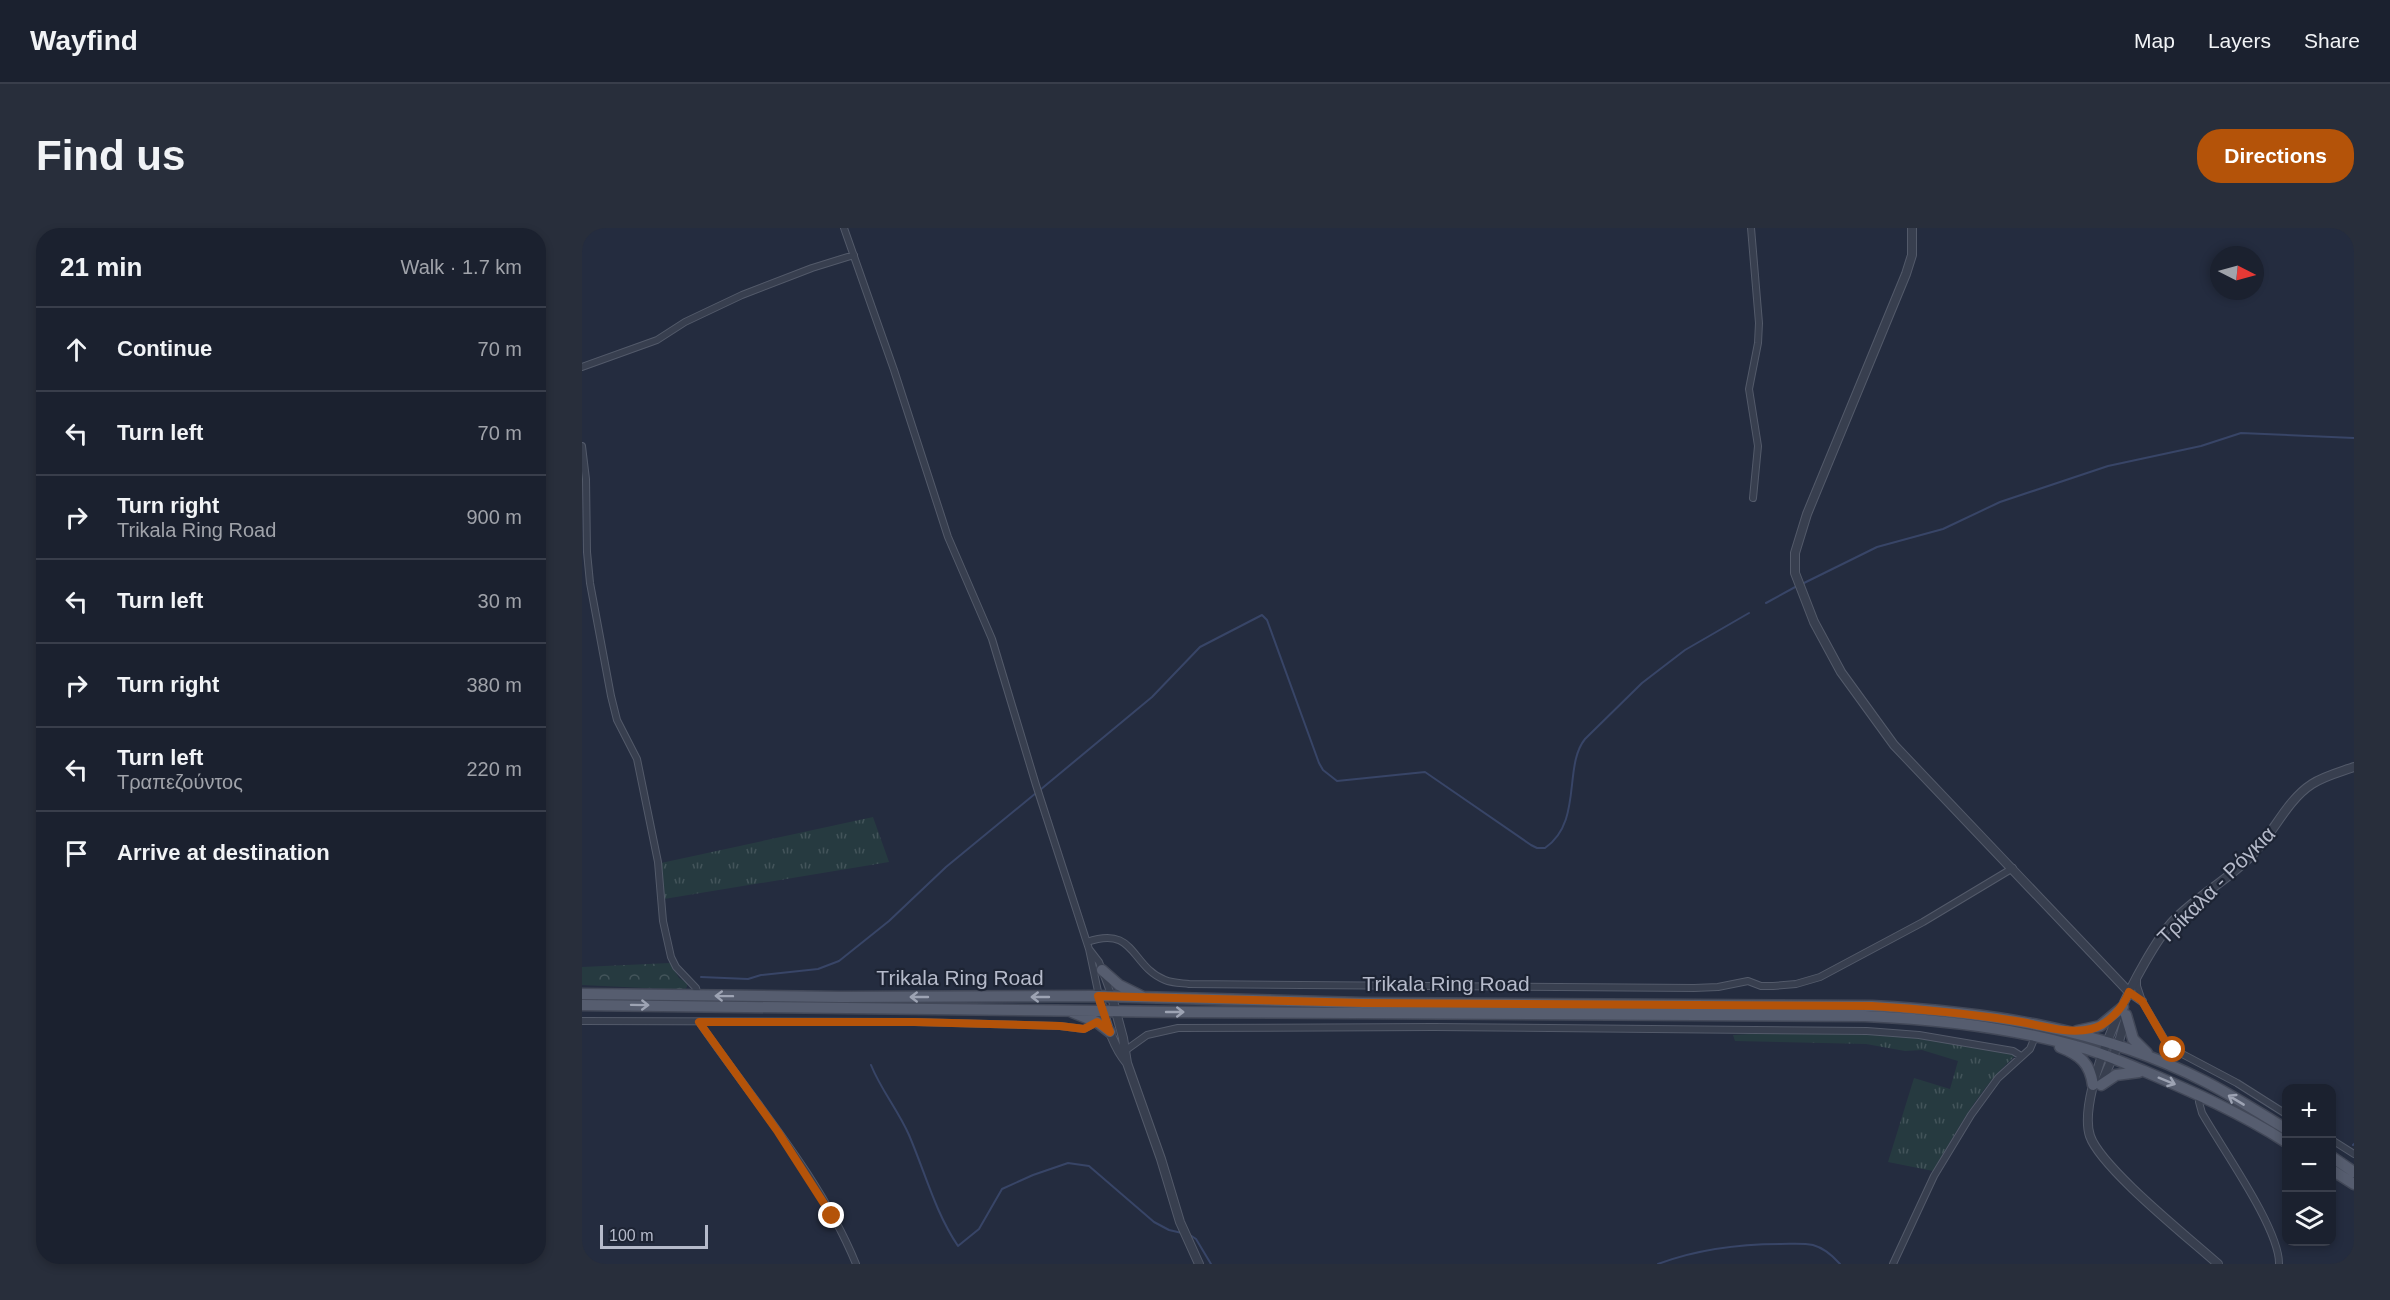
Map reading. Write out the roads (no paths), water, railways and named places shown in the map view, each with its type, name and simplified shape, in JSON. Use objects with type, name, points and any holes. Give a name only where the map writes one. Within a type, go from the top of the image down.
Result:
[{"type":"main road","points":[[1102,970],[1121,986],[1146,999]]},
{"type":"main road","name":"Trikala Ring Road","points":[[582,994],[841,998],[1098,996],[1146,999],[1872,1006],[1955,1012],[2070,1031],[2113,1044],[2204,1081],[2282,1127]]},
{"type":"main road","points":[[2070,1031],[2100,1026],[2126,1004],[2133,1039],[2151,1058]]},
{"type":"main road","name":"Trikala Ring Road","points":[[582,1005],[1864,1016],[1959,1024],[2038,1038],[2108,1056],[2199,1093],[2282,1140]]},
{"type":"main road","points":[[1066,1010],[1097,1022],[1110,1032]]},
{"type":"main road","points":[[2038,1038],[2083,1059],[2097,1085],[2116,1075],[2145,1072]]},
{"type":"main road","points":[[2336,1160],[2354,1172]]},
{"type":"main road","points":[[2336,1173],[2354,1184]]},
{"type":"street","points":[[844,228],[948,537],[992,639],[1088,945],[1098,996],[1119,1054],[1127,1063]]},
{"type":"street","points":[[1751,228],[1759,323],[1758,343],[1749,389],[1758,446],[1753,498]]},
{"type":"street","points":[[1912,228],[1912,255],[1906,274],[1800,532],[1794,560],[1797,577],[1804,598],[1833,659],[1880,728],[1906,758],[2013,868],[2126,1004],[2142,1001]]},
{"type":"street","points":[[582,367],[657,340],[685,322],[742,295],[812,268],[854,255]]},
{"type":"street","points":[[582,446],[586,479],[587,552],[590,583],[611,696],[618,720],[637,759],[658,862],[663,921],[671,957],[676,967],[696,988],[698,996]]},
{"type":"street","name":"Τρίκαλα - Ρόγκια","points":[[2218,1264],[2138,1192],[2100,1154],[2090,1136],[2088,1126],[2092,1100],[2137,975],[2157,942],[2174,920],[2255,852],[2291,805],[2311,785],[2354,767]]},
{"type":"street","points":[[1088,945],[1107,938],[1125,942],[1145,964],[1165,980],[1189,984],[1694,988],[1718,987],[1748,981],[1761,986],[1773,986],[1812,980],[1834,971],[1923,922],[2013,868]]},
{"type":"street","points":[[1088,945],[1102,970],[1112,997],[1126,1050],[1127,1063],[1187,1242],[1199,1264]]},
{"type":"street","points":[[2137,975],[2137,986],[2142,1001],[2165,1041],[2173,1050],[2208,1066],[2282,1112]]},
{"type":"street","points":[[582,1021],[924,1022],[1060,1026],[1084,1029],[1097,1022]]},
{"type":"street","points":[[699,1022],[811,1182],[838,1227],[856,1264]]},
{"type":"street","points":[[1126,1050],[1147,1035],[1178,1028],[1423,1027],[1867,1031],[1947,1039],[2013,1051],[2021,1056]]},
{"type":"street","points":[[1893,1264],[1942,1162],[1991,1086],[2038,1038]]},
{"type":"street","points":[[2199,1093],[2202,1113],[2268,1224],[2277,1246],[2279,1264]]},
{"type":"street","points":[[2336,1143],[2354,1154]]},
{"type":"waterway","points":[[1802,584],[1877,547],[1943,529],[2000,502],[2108,466],[2201,446],[2241,433],[2354,438]]},
{"type":"waterway","points":[[1766,603],[1797,586]]},
{"type":"waterway","points":[[1040,790],[1152,697],[1200,647],[1262,615],[1267,620],[1323,770],[1337,781],[1425,772],[1531,845],[1545,848],[1557,837],[1564,824],[1569,809],[1575,764],[1585,739],[1642,683],[1685,650],[1749,613]]},
{"type":"waterway","points":[[701,977],[748,979],[761,975],[818,969],[839,961],[889,921],[946,867],[1036,793]]},
{"type":"waterway","points":[[871,1065],[905,1126],[937,1206],[958,1246],[979,1229],[1002,1189],[1068,1163],[1089,1166],[1154,1222],[1169,1230],[1182,1233]]},
{"type":"waterway","points":[[1190,1235],[1196,1239],[1211,1264]]},
{"type":"waterway","points":[[1658,1264],[1718,1248],[1797,1244],[1821,1248],[1840,1264]]}]
